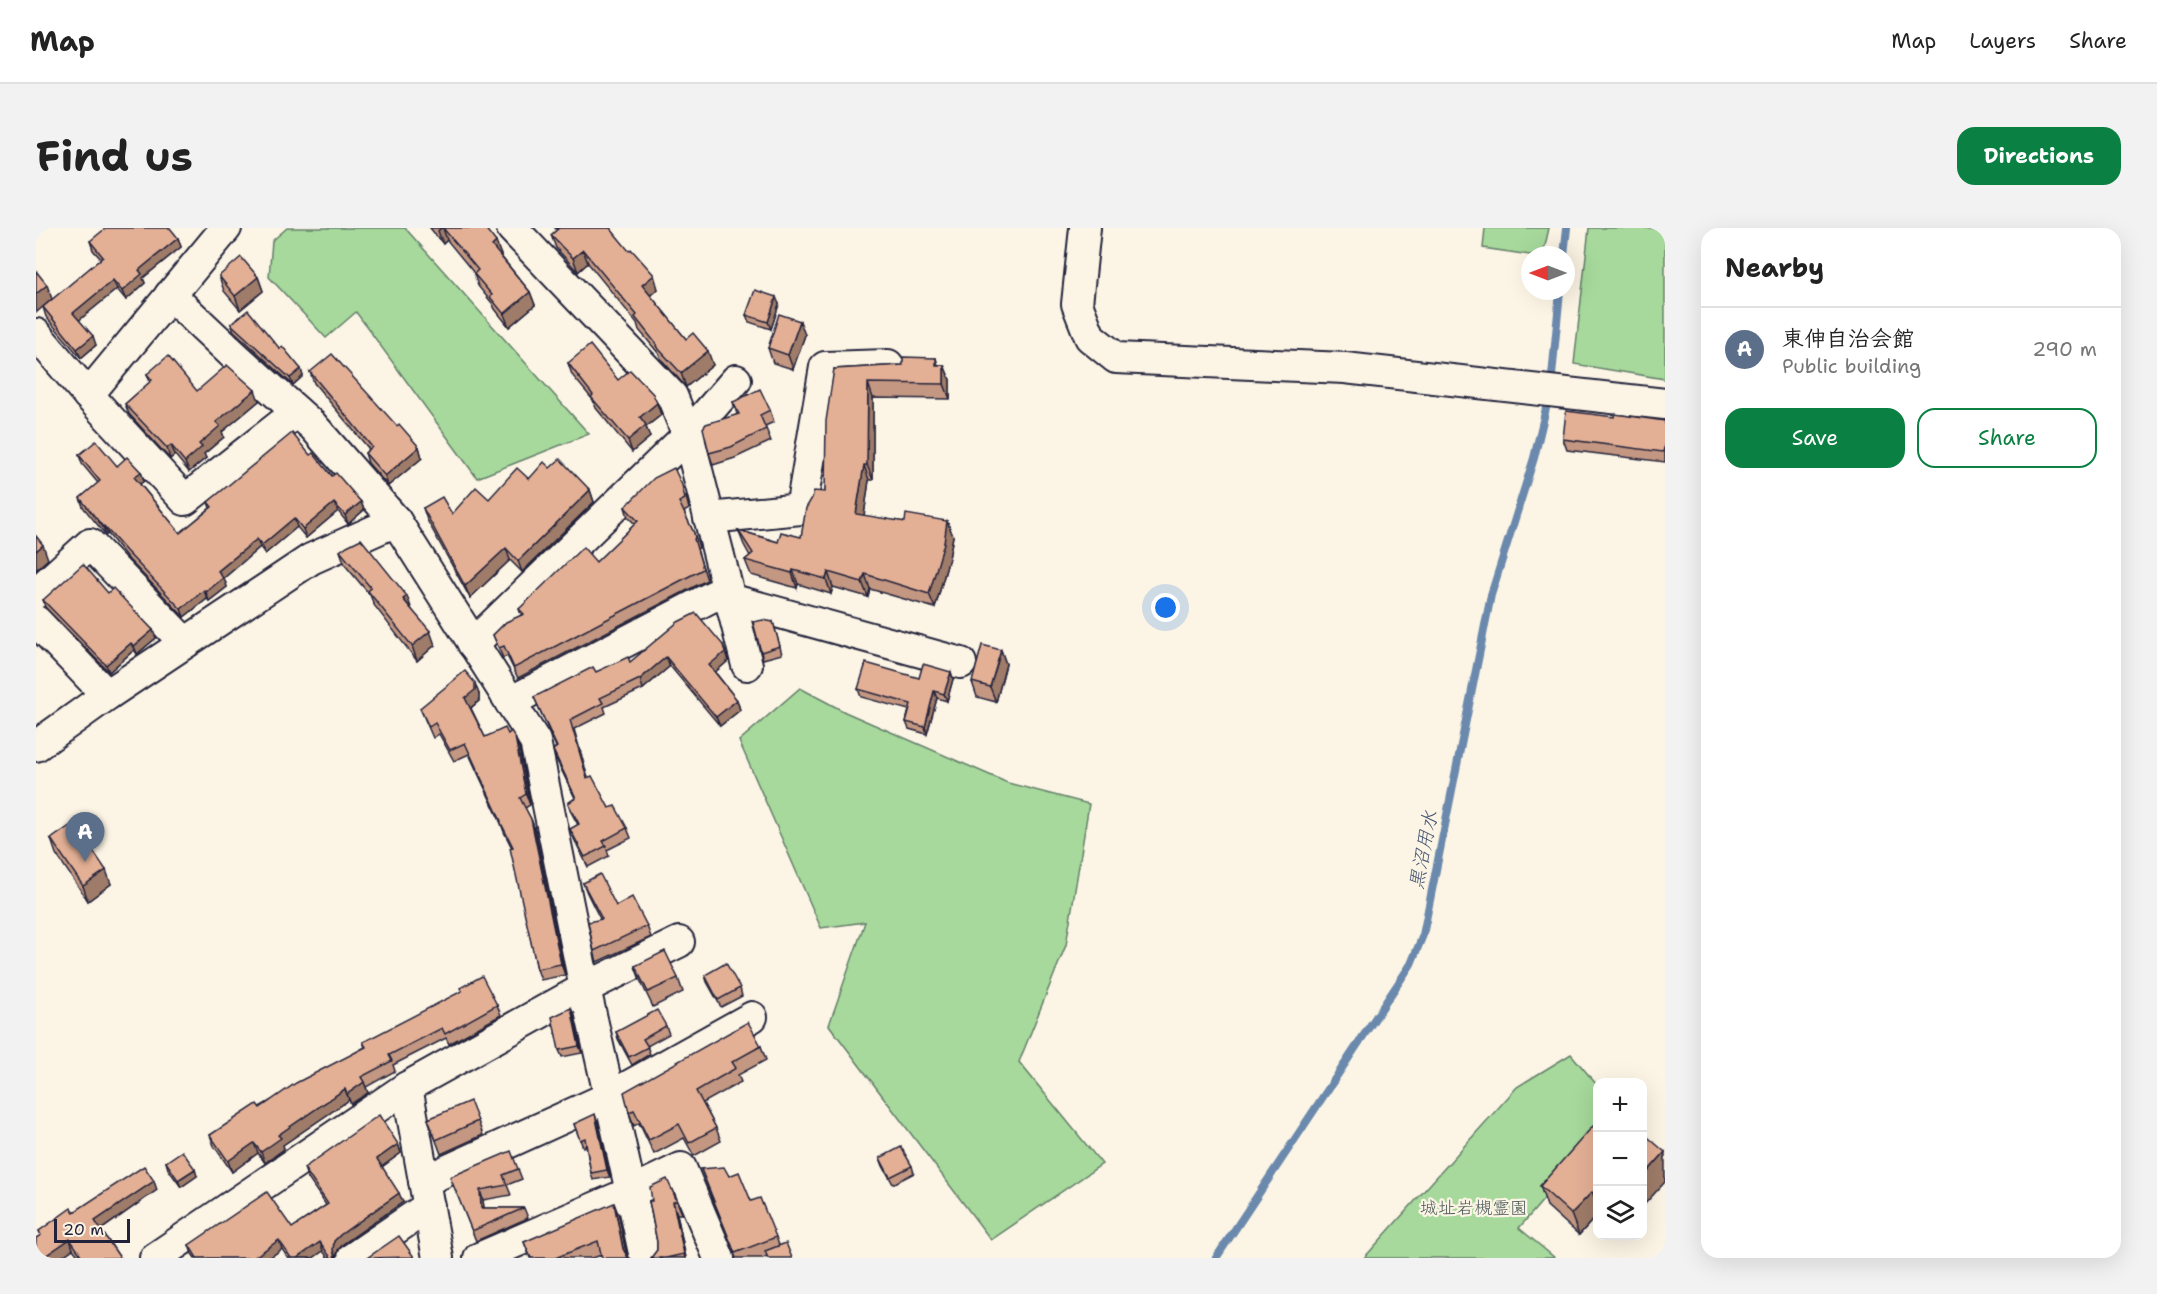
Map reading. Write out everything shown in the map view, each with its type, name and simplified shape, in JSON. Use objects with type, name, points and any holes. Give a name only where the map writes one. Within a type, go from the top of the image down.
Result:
[{"type":"street","points":[[88,395],[226,228]]},
{"type":"street","points":[[512,228],[672,396],[688,435],[747,665]]},
{"type":"street","points":[[1085,228],[1077,304],[1090,337],[1116,358],[1345,368],[1665,404]]},
{"type":"street","points":[[170,295],[313,426],[396,521],[535,741],[585,988],[645,1258]]},
{"type":"street","points":[[36,334],[88,395],[185,500],[297,412]]},
{"type":"street","points":[[709,518],[801,509],[825,367],[888,365]]},
{"type":"street","points":[[473,644],[688,435],[736,380]]},
{"type":"street","points":[[36,746],[107,695],[311,559],[396,521]]},
{"type":"street","points":[[36,593],[90,544],[185,643]]},
{"type":"street","points":[[510,702],[715,595],[961,663]]},
{"type":"street","points":[[36,621],[107,695]]},
{"type":"street","points":[[167,1255],[407,1087],[585,988],[679,942]]},
{"type":"street","points":[[353,1258],[427,1194],[609,1097],[752,1017]]},
{"type":"street","points":[[407,1087],[438,1258]]},
{"type":"street","points":[[479,1258],[681,1168],[719,1258]]},
{"type":"green space","points":[[287,228],[405,228],[589,434],[477,478],[356,312],[326,338],[269,277],[272,241]]},
{"type":"green space","points":[[1485,228],[1549,228],[1545,246],[1521,246],[1521,254],[1483,248]]},
{"type":"green space","points":[[1589,228],[1665,228],[1665,379],[1574,364]]},
{"type":"green space","points":[[800,688],[845,712],[1008,783],[1089,804],[1066,945],[1019,1062],[1102,1164],[991,1240],[829,1025],[865,922],[821,928],[739,741]]},
{"type":"green space","name":"城址岩槻霊園","points":[[1571,1054],[1593,1080],[1593,1143],[1519,1228],[1555,1258],[1364,1258],[1517,1087]]},
{"type":"building","points":[[106,228],[170,228],[178,238],[139,270],[142,274],[122,291],[113,280],[73,313],[93,336],[77,349],[43,307],[103,257],[90,241]]},
{"type":"building","points":[[443,228],[485,228],[496,242],[492,246],[530,292],[504,314],[474,274],[478,270]]},
{"type":"building","points":[[559,228],[610,228],[629,251],[631,249],[654,275],[642,285],[686,339],[693,333],[708,351],[681,373],[656,346],[635,317],[637,315],[583,250],[573,258],[551,235]]},
{"type":"building","points":[[241,257],[258,277],[235,296],[219,276]]},
{"type":"building","points":[[36,271],[47,285],[36,294]]},
{"type":"building","points":[[755,290],[776,297],[768,322],[746,315]]},
{"type":"building","points":[[248,310],[280,349],[282,346],[301,369],[290,378],[231,324]]},
{"type":"building","points":[[779,314],[800,321],[788,355],[768,348]]},
{"type":"building","points":[[590,345],[618,380],[630,370],[653,394],[657,403],[640,417],[646,425],[628,440],[591,397],[593,395],[568,363]]},
{"type":"building","points":[[332,354],[419,447],[385,476],[365,453],[372,447],[310,372]]},
{"type":"building","points":[[168,356],[197,391],[227,365],[255,390],[216,422],[220,426],[199,444],[202,447],[185,462],[171,445],[167,448],[125,404],[152,380],[147,374]]},
{"type":"building","points":[[903,357],[936,358],[936,365],[944,365],[944,384],[868,383],[867,465],[864,465],[856,514],[905,522],[906,514],[947,521],[944,543],[929,594],[865,574],[862,582],[828,572],[826,579],[793,570],[792,573],[745,560],[753,553],[738,530],[778,542],[781,532],[801,537],[806,508],[814,491],[825,492],[826,421],[834,369],[903,365]]},
{"type":"building","points":[[760,389],[770,410],[760,415],[766,429],[731,447],[709,453],[703,428],[706,424],[739,414],[733,402]]},
{"type":"building","points":[[1566,411],[1614,417],[1615,414],[1665,421],[1665,448],[1663,452],[1563,439]]},
{"type":"building","points":[[292,433],[310,455],[313,453],[332,476],[336,473],[361,502],[345,515],[334,503],[303,529],[294,518],[262,545],[257,539],[218,571],[223,578],[181,609],[103,527],[80,498],[100,481],[79,455],[96,441],[117,466],[127,457],[141,472],[134,477],[180,533],[212,507],[208,502]]},
{"type":"building","points":[[560,459],[590,490],[518,561],[506,548],[465,586],[423,508],[442,497],[452,514],[476,487],[489,499],[517,468],[529,479],[544,462],[550,468]]},
{"type":"building","points":[[674,468],[682,485],[685,499],[679,502],[694,533],[703,569],[514,668],[504,646],[499,648],[493,635],[506,622],[524,614],[519,609],[583,547],[596,562],[638,521],[625,507],[654,478]]},
{"type":"building","points":[[36,536],[43,545],[36,551]]},
{"type":"building","points":[[361,539],[407,596],[403,599],[430,631],[412,646],[368,591],[371,588],[340,551]]},
{"type":"building","points":[[83,564],[108,593],[113,588],[153,630],[134,646],[131,643],[106,665],[43,600]]},
{"type":"building","points":[[696,613],[723,645],[725,652],[709,665],[737,700],[716,717],[666,657],[640,679],[600,698],[603,703],[570,720],[587,778],[592,776],[609,808],[615,806],[627,828],[603,841],[606,846],[585,857],[570,829],[579,824],[568,803],[576,798],[553,750],[557,747],[534,697],[593,667],[596,672],[628,657],[630,662],[678,622]]},
{"type":"building","points":[[763,620],[773,622],[780,646],[761,652],[753,622]]},
{"type":"building","points":[[982,645],[1001,650],[990,687],[972,682]]},
{"type":"building","points":[[866,663],[919,678],[923,664],[951,672],[944,694],[934,691],[925,727],[906,722],[911,704],[858,689]]},
{"type":"building","points":[[465,671],[475,683],[475,690],[465,698],[485,737],[505,728],[508,734],[511,731],[515,737],[526,794],[520,798],[531,819],[561,964],[537,969],[510,848],[513,847],[465,743],[450,750],[435,723],[429,727],[420,708]]},
{"type":"building","points":[[74,823],[106,870],[83,886],[51,839]]},
{"type":"building","points":[[600,874],[616,906],[632,897],[647,926],[594,951],[588,922],[602,919],[583,883]]},
{"type":"building","points":[[665,951],[678,978],[648,992],[635,966]]},
{"type":"building","points":[[726,963],[740,988],[718,1000],[705,975]]},
{"type":"building","points":[[482,976],[497,1005],[445,1034],[442,1028],[389,1055],[392,1061],[361,1077],[364,1082],[347,1094],[345,1089],[278,1135],[281,1138],[261,1152],[254,1143],[228,1161],[210,1135],[257,1104],[260,1108],[296,1083],[366,1047],[363,1042],[462,991],[460,988]]},
{"type":"building","points":[[571,1008],[579,1046],[559,1050],[552,1017]]},
{"type":"building","points":[[657,1010],[666,1026],[643,1039],[648,1047],[629,1057],[616,1032]]},
{"type":"building","points":[[748,1022],[761,1046],[732,1062],[736,1068],[696,1091],[716,1128],[689,1143],[679,1124],[649,1140],[634,1110],[629,1112],[624,1092]]},
{"type":"building","points":[[470,1101],[478,1121],[436,1140],[428,1119]]},
{"type":"building","points":[[595,1114],[607,1170],[591,1173],[585,1138],[580,1140],[574,1124]]},
{"type":"building","points":[[379,1115],[398,1144],[377,1159],[399,1193],[334,1241],[335,1258],[331,1258],[320,1242],[297,1258],[291,1258],[279,1240],[253,1258],[197,1258],[189,1245],[267,1192],[292,1228],[328,1204],[304,1168]]},
{"type":"building","points":[[1593,1126],[1593,1193],[1571,1214],[1540,1186]]},
{"type":"building","points":[[1647,1136],[1665,1152],[1647,1172]]},
{"type":"building","points":[[901,1147],[912,1166],[890,1177],[880,1158]]},
{"type":"building","points":[[182,1151],[195,1169],[178,1180],[166,1162]]},
{"type":"building","points":[[511,1151],[518,1169],[503,1175],[507,1185],[480,1190],[481,1208],[524,1208],[472,1231],[450,1177]]},
{"type":"building","points":[[144,1166],[154,1181],[95,1221],[120,1258],[83,1258],[70,1239],[42,1258],[36,1258],[36,1238],[41,1235],[39,1231],[71,1208],[74,1212]]},
{"type":"building","points":[[724,1167],[729,1176],[739,1172],[751,1201],[760,1198],[776,1237],[735,1253],[701,1169]]},
{"type":"building","points":[[667,1179],[677,1201],[673,1202],[684,1254],[666,1258],[651,1258],[657,1250],[657,1242],[649,1201],[652,1201],[650,1187]]},
{"type":"building","points":[[614,1203],[623,1249],[630,1258],[602,1258],[598,1241],[555,1258],[531,1258],[524,1242]]},
{"type":"building","points":[[399,1236],[414,1257],[367,1258]]},
{"type":"building","points":[[786,1243],[792,1258],[768,1258],[765,1251]]},
{"type":"waterway","name":"黒沼用水","points":[[1565,246],[1567,228]]},
{"type":"waterway","name":"黒沼用水","points":[[1552,376],[1559,300]]},
{"type":"waterway","name":"黒沼用水","points":[[1216,1258],[1411,964],[1423,935],[1491,595],[1534,458],[1548,400]]},
{"type":"place","name":"東伸自治会館","points":[[85,862]]}]
